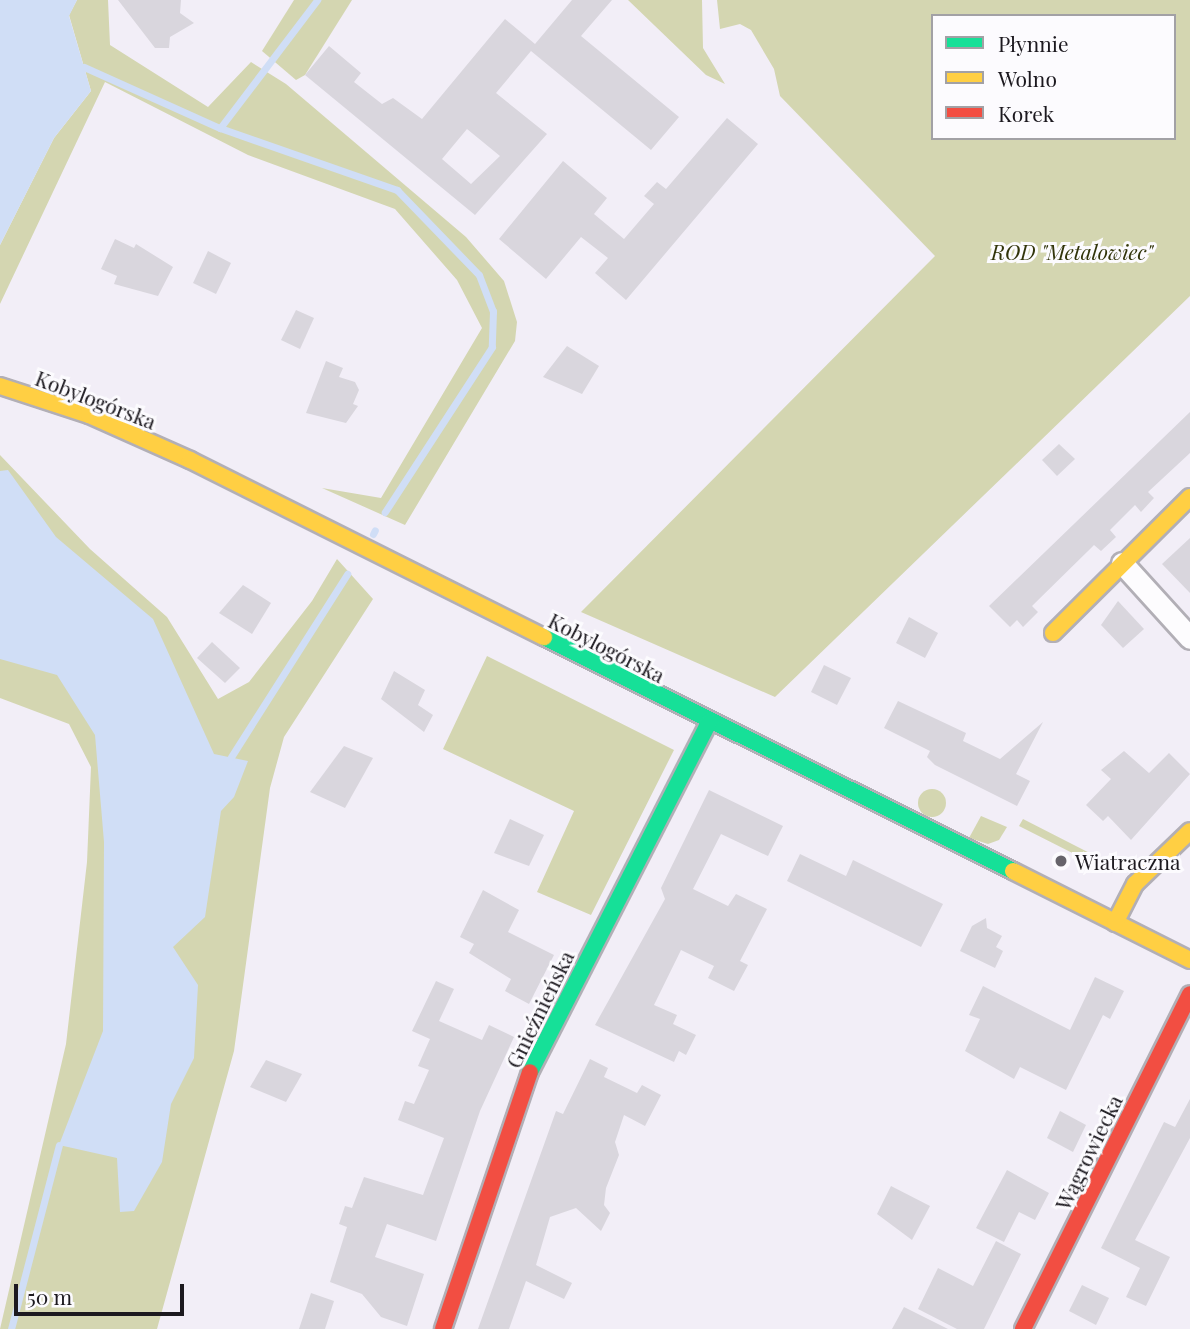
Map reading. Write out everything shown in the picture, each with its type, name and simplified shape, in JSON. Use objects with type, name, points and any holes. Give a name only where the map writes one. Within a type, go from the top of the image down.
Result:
[{"type":"street","name":"Kobylogórska","points":[[0,386],[89,415],[190,460],[709,722],[1190,960]]},
{"type":"street","points":[[1053,633],[1190,497]]},
{"type":"street","points":[[1122,563],[1190,638]]},
{"type":"street","name":"Gnieźnieńska","points":[[443,1329],[537,1051],[709,722]]},
{"type":"street","points":[[1115,923],[1135,884],[1190,831]]},
{"type":"street","name":"Wągrowiecka","points":[[1023,1329],[1190,994]]},
{"type":"green space","points":[[77,0],[108,0],[110,45],[208,107],[251,62],[286,84],[466,237],[504,281],[517,322],[515,341],[405,525],[322,488],[381,498],[482,328],[457,280],[395,209],[248,155],[105,82],[0,304],[0,245],[54,138],[91,91],[69,15]]},
{"type":"green space","points":[[294,0],[352,0],[305,75],[296,80],[262,51]]},
{"type":"green space","points":[[628,0],[702,0],[703,48],[725,84],[706,75]]},
{"type":"green space","name":"ROD \"Metalowiec\"","points":[[717,0],[1190,0],[1190,296],[775,697],[581,612],[935,256],[780,96],[774,69],[751,30],[740,24],[720,29]]},
{"type":"green space","points":[[0,455],[90,549],[167,617],[218,699],[249,682],[312,601],[337,559],[373,599],[284,737],[270,788],[234,1051],[157,1329],[0,1329],[66,1044],[87,862],[91,767],[69,724],[0,698]]},
{"type":"green space","points":[[487,656],[674,750],[591,915],[537,892],[574,811],[443,749]]},
{"type":"green space","points":[[932,789],[942,793],[946,803],[942,813],[932,817],[922,813],[918,803],[922,793]]},
{"type":"green space","points":[[981,816],[1007,827],[999,840],[988,844],[969,838]]},
{"type":"green space","points":[[1023,819],[1121,869],[1106,870],[1019,826]]},
{"type":"water","points":[[0,0],[77,0],[69,16],[91,91],[54,138],[0,245]]},
{"type":"water","points":[[8,470],[56,537],[153,619],[214,754],[248,761],[234,797],[221,811],[205,917],[173,947],[198,985],[194,1058],[171,1104],[162,1162],[134,1211],[120,1212],[117,1158],[59,1145],[103,1031],[104,842],[95,735],[57,675],[0,659],[0,471]]},
{"type":"building","points":[[118,0],[181,0],[180,13],[194,23],[170,37],[169,48],[155,48]]},
{"type":"building","points":[[572,0],[612,0],[581,36],[679,117],[651,150],[531,51],[496,93],[547,134],[475,215],[305,75],[329,46],[361,73],[354,82],[382,104],[393,98],[422,119],[505,19],[535,44]],"holes":[[[467,129],[500,156],[471,184],[442,159]]]},
{"type":"building","points":[[727,118],[758,144],[626,300],[595,273],[608,258],[581,237],[546,279],[499,239],[563,161],[607,198],[594,214],[624,239],[654,204],[644,196],[657,182],[666,189]]},
{"type":"building","points":[[115,239],[134,248],[136,244],[173,267],[158,296],[114,284],[117,276],[101,269]]},
{"type":"building","points":[[208,251],[231,263],[216,294],[193,283]]},
{"type":"building","points":[[296,310],[314,318],[300,349],[281,340]]},
{"type":"building","points":[[567,346],[599,366],[582,394],[543,377]]},
{"type":"building","points":[[326,361],[343,368],[339,377],[355,382],[359,390],[353,404],[358,406],[346,423],[306,413]]},
{"type":"building","points":[[1190,412],[1190,453],[1148,492],[1154,498],[1141,512],[1135,505],[1110,530],[1116,537],[1101,551],[1094,545],[1032,606],[1038,612],[1023,627],[1017,620],[1010,627],[989,606]]},
{"type":"building","points":[[1059,444],[1075,459],[1057,476],[1042,460]]},
{"type":"building","points":[[1190,538],[1190,593],[1162,564]]},
{"type":"building","points":[[243,585],[271,603],[252,634],[219,613]]},
{"type":"building","points":[[1118,601],[1144,629],[1123,648],[1101,625]]},
{"type":"building","points":[[909,617],[938,633],[925,658],[896,643]]},
{"type":"building","points":[[212,642],[240,668],[225,683],[197,658]]},
{"type":"building","points":[[824,665],[851,678],[837,705],[811,692]]},
{"type":"building","points":[[394,671],[425,690],[418,705],[433,715],[424,732],[381,699]]},
{"type":"building","points":[[898,701],[966,733],[963,741],[1000,759],[1043,722],[1016,774],[1030,781],[1017,806],[935,765],[927,757],[930,751],[884,728]]},
{"type":"building","points":[[344,746],[373,758],[345,808],[310,792]]},
{"type":"building","points":[[1124,751],[1149,773],[1169,753],[1190,774],[1131,840],[1108,816],[1103,821],[1086,805],[1111,779],[1101,770]]},
{"type":"building","points":[[709,790],[783,826],[768,856],[721,834],[693,889],[728,906],[736,894],[767,909],[740,961],[748,965],[734,991],[708,978],[714,966],[681,950],[654,1005],[677,1015],[673,1024],[696,1035],[686,1055],[679,1051],[674,1062],[595,1025],[665,899],[661,888]]},
{"type":"building","points":[[510,819],[544,835],[529,866],[494,853]]},
{"type":"building","points":[[800,854],[846,876],[853,860],[943,904],[921,947],[787,881]]},
{"type":"building","points":[[483,890],[519,910],[508,932],[554,955],[529,1004],[505,991],[511,979],[469,953],[474,944],[460,937]]},
{"type":"building","points":[[986,918],[987,928],[1002,936],[996,947],[1003,951],[995,968],[960,951],[972,926]]},
{"type":"building","points":[[1095,977],[1124,991],[1110,1019],[1103,1015],[1066,1090],[1020,1067],[1014,1079],[965,1051],[980,1019],[969,1015],[983,986],[1070,1030]]},
{"type":"building","points":[[436,981],[454,989],[439,1021],[482,1040],[489,1025],[514,1037],[480,1111],[436,1241],[387,1224],[375,1257],[424,1274],[407,1326],[381,1317],[362,1294],[330,1282],[347,1227],[339,1224],[345,1206],[352,1208],[364,1177],[423,1195],[444,1138],[398,1120],[405,1101],[414,1104],[429,1070],[418,1066],[430,1039],[412,1031]]},
{"type":"building","points":[[590,1059],[608,1068],[604,1077],[637,1093],[642,1085],[661,1095],[645,1126],[624,1115],[615,1142],[619,1155],[606,1188],[604,1205],[610,1213],[601,1231],[576,1208],[550,1217],[536,1265],[572,1283],[564,1299],[526,1281],[509,1329],[478,1329],[556,1111],[563,1114]]},
{"type":"building","points":[[266,1060],[302,1074],[286,1102],[250,1087]]},
{"type":"building","points":[[1190,1099],[1190,1138],[1135,1240],[1170,1257],[1146,1306],[1126,1297],[1140,1268],[1101,1248],[1164,1122],[1175,1127]]},
{"type":"building","points":[[1060,1111],[1086,1125],[1073,1152],[1047,1138]]},
{"type":"building","points":[[1007,1170],[1049,1193],[1035,1220],[1019,1212],[1004,1242],[976,1228]]},
{"type":"building","points":[[891,1186],[930,1206],[912,1240],[877,1214]]},
{"type":"building","points":[[996,1241],[1021,1254],[984,1329],[957,1329],[918,1309],[938,1268],[973,1286]]},
{"type":"building","points":[[1082,1285],[1109,1298],[1096,1325],[1069,1311]]},
{"type":"building","points":[[311,1293],[334,1301],[325,1329],[299,1329]]},
{"type":"building","points":[[904,1307],[948,1329],[892,1329]]},
{"type":"waterway","points":[[84,67],[220,128],[317,0]]},
{"type":"waterway","points":[[220,128],[397,190],[479,275],[493,311],[492,347],[385,512]]},
{"type":"waterway","points":[[373,534],[375,530]]},
{"type":"waterway","points":[[231,757],[347,574]]},
{"type":"waterway","points":[[11,1329],[59,1145]]},
{"type":"traffic: fast","points":[[544,637],[1013,871]]},
{"type":"traffic: fast","points":[[530,1072],[709,722]]},
{"type":"traffic: slow","points":[[0,386],[89,415],[190,460],[544,637]]},
{"type":"traffic: slow","points":[[1053,633],[1190,497]]},
{"type":"traffic: slow","points":[[1115,923],[1135,884],[1190,831]]},
{"type":"traffic: slow","points":[[1013,871],[1190,960]]},
{"type":"traffic: jam","points":[[1023,1329],[1190,994]]},
{"type":"traffic: jam","points":[[443,1329],[530,1072]]},
{"type":"place","name":"Wiatraczna","points":[[1061,861]]}]
